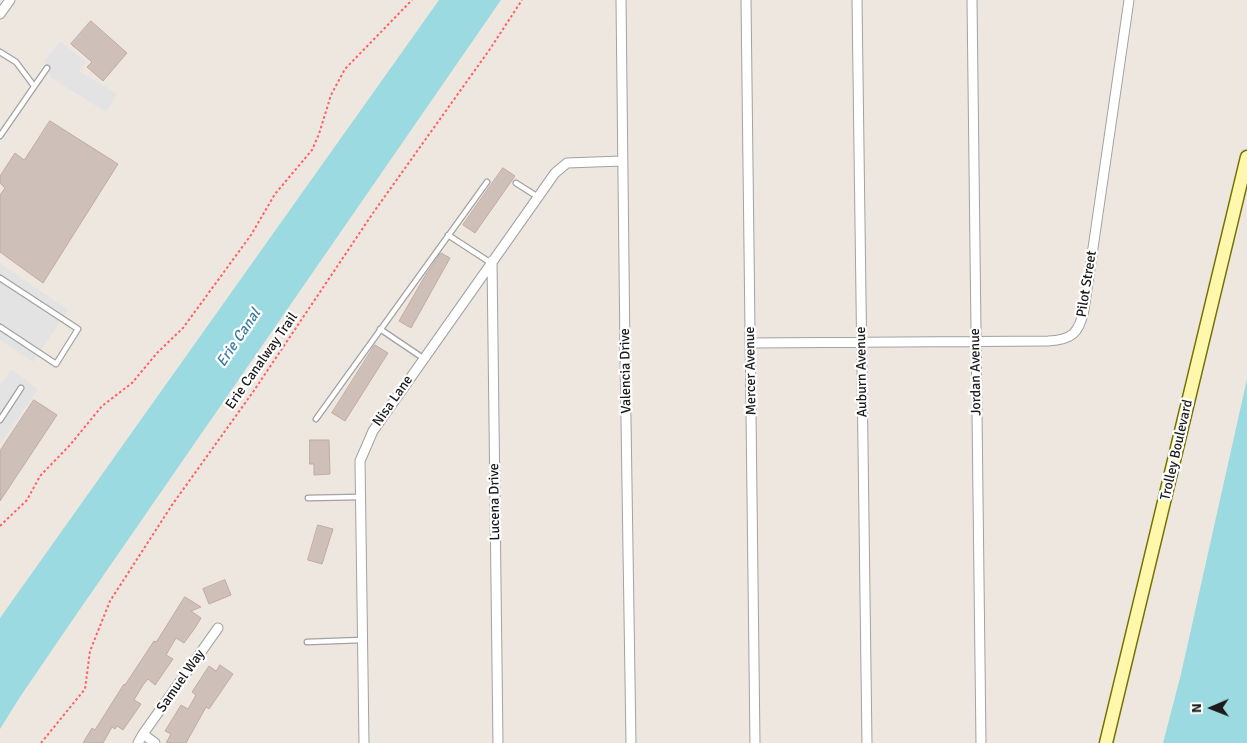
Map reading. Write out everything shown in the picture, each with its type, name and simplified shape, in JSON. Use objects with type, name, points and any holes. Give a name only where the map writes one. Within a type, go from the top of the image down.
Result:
[{"type":"street","points":[[0,14],[10,0]]},
{"type":"street","name":"Valencia Drive","points":[[621,0],[631,743]]},
{"type":"street","name":"Mercer Avenue","points":[[746,0],[755,743]]},
{"type":"street","name":"Auburn Avenue","points":[[857,0],[867,743]]},
{"type":"street","name":"Jordan Avenue","points":[[972,0],[981,743]]},
{"type":"street","name":"Pilot Street","points":[[751,343],[1062,340],[1071,336],[1078,329],[1084,310],[1129,0]]},
{"type":"street","name":"Trolley Boulevard","points":[[1106,743],[1247,157]]},
{"type":"street","name":"Nisa Lane","points":[[364,743],[360,461],[373,431],[555,173],[567,163],[622,161]]},
{"type":"street","name":"Lucena Drive","points":[[492,262],[498,743]]},
{"type":"street","name":"Samuel Way","points":[[138,743],[218,628]]},
{"type":"street","points":[[143,734],[155,743]]},
{"type":"lane","points":[[0,52],[16,62],[34,86]]},
{"type":"lane","points":[[0,136],[47,68]]},
{"type":"lane","points":[[316,419],[487,182]]},
{"type":"lane","points":[[516,183],[538,197]]},
{"type":"lane","points":[[448,235],[492,262]]},
{"type":"lane","points":[[0,278],[78,329],[56,364],[0,327]]},
{"type":"lane","points":[[380,329],[423,358]]},
{"type":"lane","points":[[0,420],[21,388]]},
{"type":"lane","points":[[308,498],[360,497]]},
{"type":"lane","points":[[307,642],[362,640]]},
{"type":"path","points":[[0,526],[28,500],[40,476],[70,445],[102,406],[132,383],[157,353],[183,328],[251,235],[275,194],[312,150],[331,95],[345,69],[412,0]]},
{"type":"path","name":"Erie Canalway Trail","points":[[41,743],[85,689],[90,651],[110,601],[172,505],[253,392],[374,213],[490,49],[522,0]]},
{"type":"shaded area","points":[[60,41],[86,62],[79,71],[117,94],[106,112],[51,78],[44,61]]},
{"type":"shaded area","points":[[0,263],[68,310],[33,362],[0,340]]},
{"type":"shaded area","points":[[11,369],[38,389],[0,444],[0,385]]},
{"type":"water","name":"Erie Canal","points":[[439,0],[501,0],[67,628],[0,729],[0,618]]},
{"type":"water","points":[[1247,379],[1247,743],[1163,743],[1181,674]]},
{"type":"building","points":[[91,21],[127,53],[103,81],[87,67],[92,62],[71,44]]},
{"type":"building","points":[[50,121],[118,164],[43,283],[0,252],[0,195],[5,188],[0,183],[0,176],[15,153],[24,160]]},
{"type":"building","points":[[503,168],[515,176],[475,233],[463,225]]},
{"type":"building","points":[[441,253],[450,258],[411,328],[399,321],[425,276]]},
{"type":"building","points":[[375,345],[388,353],[345,421],[332,413]]},
{"type":"building","points":[[34,400],[57,415],[0,501],[0,451]]},
{"type":"building","points":[[310,440],[329,440],[330,474],[314,475],[314,464],[310,464]]},
{"type":"building","points":[[318,525],[333,529],[322,564],[308,560]]},
{"type":"building","points":[[225,580],[231,595],[209,604],[203,589]]},
{"type":"building","points":[[185,597],[201,607],[191,611],[201,618],[195,628],[184,643],[176,638],[166,655],[173,659],[155,685],[148,679],[143,685],[134,700],[141,704],[123,730],[117,726],[115,729],[112,727],[103,743],[83,743],[92,728],[95,730],[124,684],[154,641],[156,642]]},
{"type":"building","points":[[220,665],[233,674],[209,709],[206,707],[186,743],[166,743],[171,734],[165,731],[181,705],[188,709],[196,695],[192,692],[209,666],[216,671]]}]
